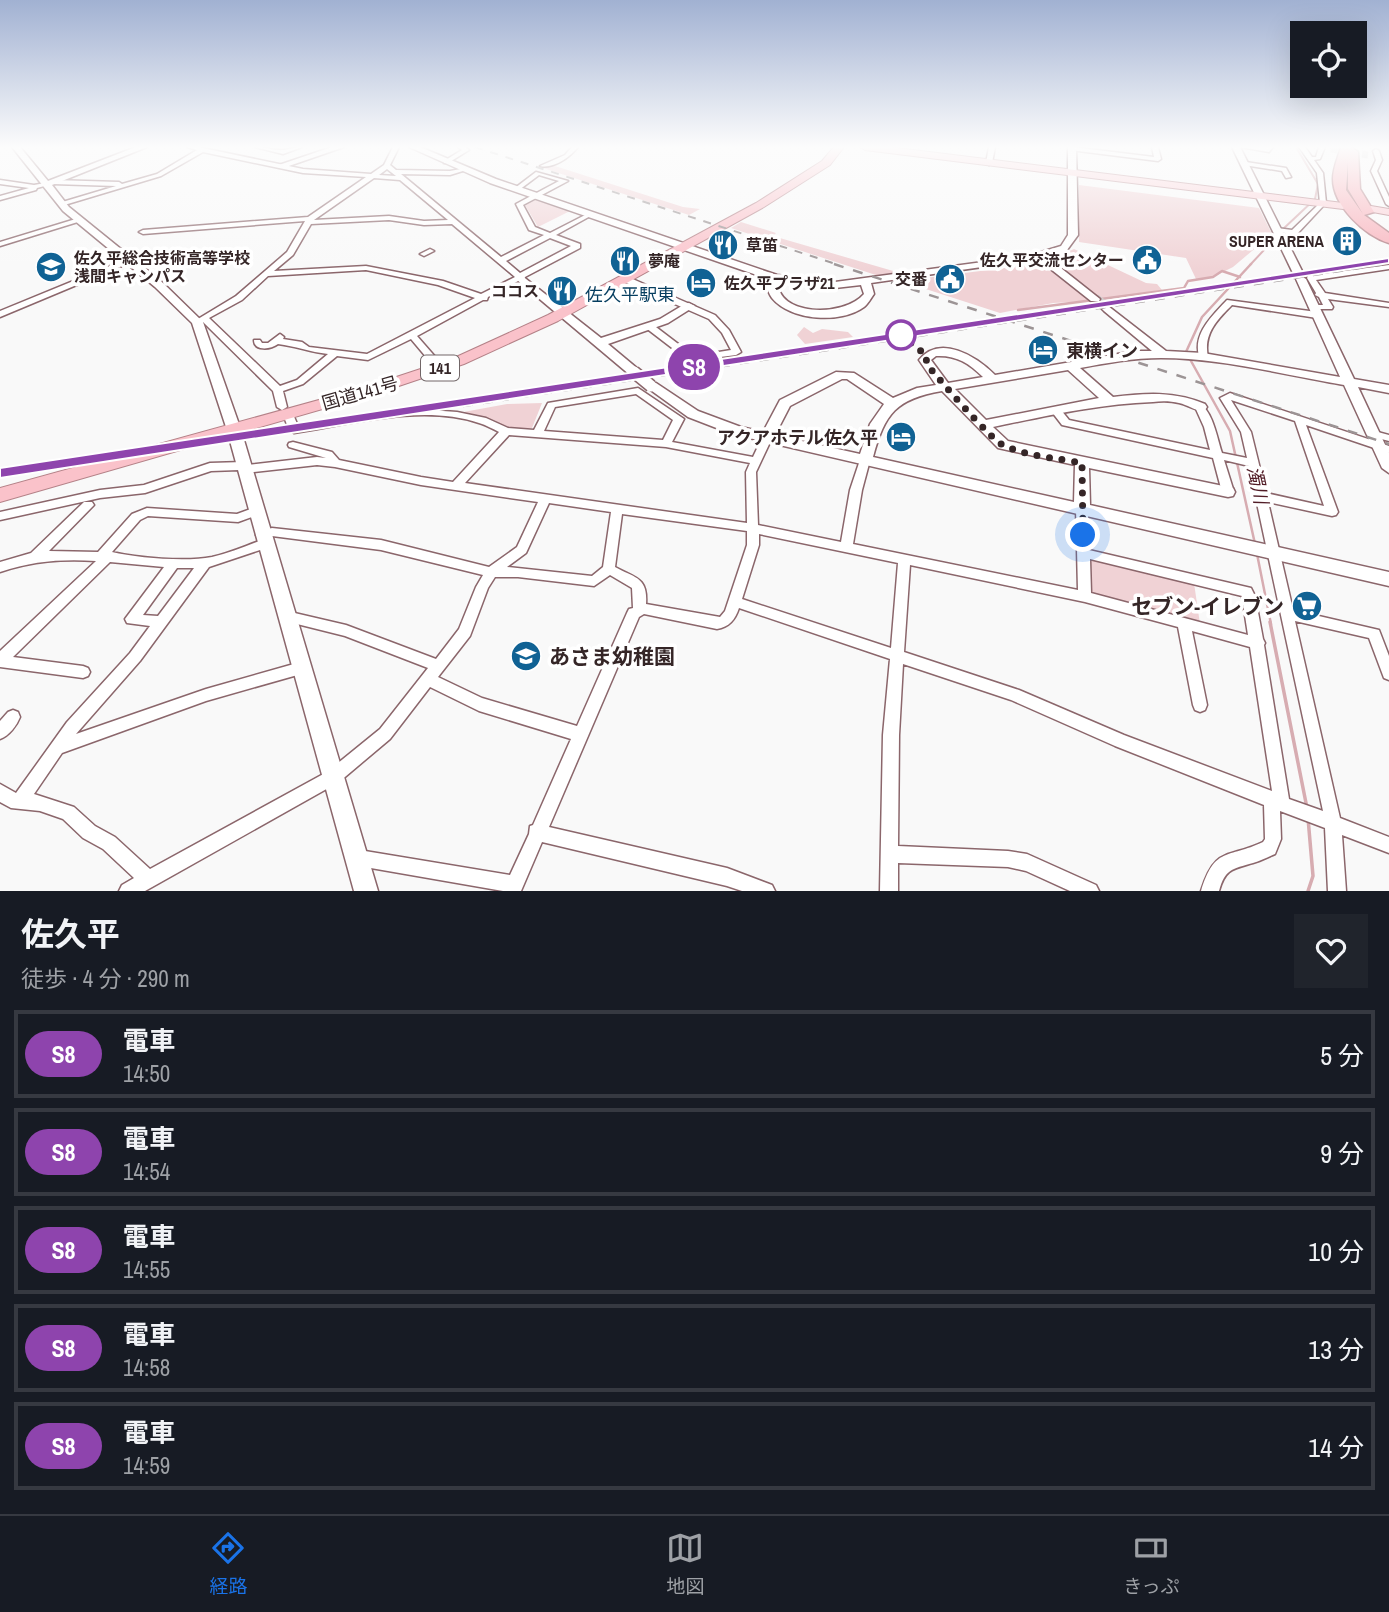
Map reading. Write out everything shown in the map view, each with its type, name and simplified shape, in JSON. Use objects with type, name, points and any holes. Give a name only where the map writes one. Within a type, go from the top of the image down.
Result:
[{"type":"highway","name":"国道141号","points":[[0,495],[459,361],[625,279],[780,189]]},
{"type":"highway","name":"国道141号","points":[[285,411],[435,362],[502,336],[560,310],[788,189]]},
{"type":"highway","points":[[1340,189],[1354,211],[1389,239]]},
{"type":"highway","points":[[1356,189],[1356,194],[1368,213],[1389,232]]},
{"type":"highway","name":"国道141号","points":[[0,488],[232,426]]},
{"type":"main road","points":[[1201,189],[1343,206]]},
{"type":"main road","points":[[1371,209],[1389,212]]},
{"type":"street","points":[[0,198],[33,189]]},
{"type":"street","points":[[48,189],[79,220],[201,320],[278,390],[294,430],[293,445],[286,464]]},
{"type":"street","points":[[61,204],[108,189]]},
{"type":"street","points":[[201,320],[225,308],[268,274],[290,253],[309,221],[354,189]]},
{"type":"street","points":[[413,189],[651,386],[703,419],[767,438],[1389,579]]},
{"type":"street","points":[[517,189],[775,278],[822,285],[866,283],[1041,257],[1064,248],[1073,238],[1071,189]]},
{"type":"street","points":[[256,342],[260,346],[276,339],[335,354],[369,357],[484,298],[578,246],[532,228],[522,213],[519,203],[549,189]]},
{"type":"street","points":[[1259,189],[1349,382],[1383,442],[1389,468]]},
{"type":"street","points":[[1277,229],[1291,232],[1320,203],[1320,189]]},
{"type":"street","points":[[500,261],[591,215]]},
{"type":"street","points":[[143,232],[389,218],[424,223],[452,222]]},
{"type":"street","points":[[0,244],[79,220]]},
{"type":"street","points":[[1041,257],[1095,299]]},
{"type":"street","points":[[0,314],[130,261]]},
{"type":"street","points":[[1200,356],[1207,329],[1230,302],[1315,311],[1329,307],[1311,278],[1389,267]]},
{"type":"street","points":[[268,274],[366,268],[447,285],[484,298]]},
{"type":"street","points":[[775,278],[771,283],[771,290],[780,301],[802,311],[823,314],[844,312],[862,304],[869,294],[866,283]]},
{"type":"street","points":[[625,279],[689,306],[720,324],[736,352],[692,359],[649,326]]},
{"type":"street","points":[[1320,295],[1389,305]]},
{"type":"street","points":[[599,343],[649,326],[689,306]]},
{"type":"street","points":[[1108,309],[1163,354]]},
{"type":"street","points":[[201,320],[366,891]]},
{"type":"street","points":[[412,335],[435,362]]},
{"type":"street","points":[[982,425],[1110,401],[1158,397],[1193,403],[1200,407],[1228,492],[1003,445],[982,425],[926,363],[929,355],[943,351],[960,354],[974,362],[992,379]]},
{"type":"street","points":[[278,390],[300,382],[335,354]]},
{"type":"street","points":[[846,547],[856,490],[876,423],[891,403],[922,391],[1163,354],[1200,356],[1389,389]]},
{"type":"street","points":[[1072,366],[1110,401]]},
{"type":"street","points":[[357,860],[365,859],[513,888],[634,613],[639,610],[721,623],[728,619],[736,602],[753,545],[751,478],[756,461],[785,403],[840,375],[850,376],[891,403]]},
{"type":"street","points":[[537,434],[551,405],[638,391],[679,419],[666,444]]},
{"type":"street","points":[[1337,891],[1330,821],[1287,614],[1270,553],[1261,496],[1246,432],[1225,398],[1230,396],[1299,419],[1383,442]]},
{"type":"street","points":[[294,430],[426,411],[490,424],[506,431],[666,444],[756,461]]},
{"type":"street","points":[[1057,412],[1066,423],[1252,462]]},
{"type":"street","points":[[1261,496],[1332,512],[1299,419]]},
{"type":"street","points":[[456,486],[506,431]]},
{"type":"street","points":[[293,445],[328,454],[335,463]]},
{"type":"street","points":[[0,516],[100,494],[145,489],[210,467],[335,463],[456,486],[753,528],[904,562],[1085,597],[1258,643]]},
{"type":"street","points":[[1082,463],[1085,597]]},
{"type":"street","points":[[128,891],[333,777],[385,734],[465,632],[491,572],[522,550],[545,499]]},
{"type":"street","points":[[35,557],[88,505]]},
{"type":"street","points":[[0,567],[35,557],[105,556],[205,563],[264,540],[272,532],[381,545],[491,572],[518,572],[594,581],[609,569],[617,509]]},
{"type":"street","points":[[0,660],[105,556],[136,516],[147,512],[238,517],[256,511]]},
{"type":"street","points":[[1084,553],[1246,592],[1249,596],[1258,643],[1277,801],[1273,839],[1269,848],[1223,863],[1213,879],[1210,891]]},
{"type":"street","points":[[162,622],[132,619],[175,562]]},
{"type":"street","points":[[889,891],[891,735],[904,562]]},
{"type":"street","points":[[20,802],[102,691],[135,657],[205,563]]},
{"type":"street","points":[[609,569],[634,580],[642,590],[639,610]]},
{"type":"street","points":[[736,602],[1014,695],[1119,741],[1389,845]]},
{"type":"street","points":[[1287,614],[1374,634],[1389,674]]},
{"type":"street","points":[[286,616],[346,631],[438,666]]},
{"type":"street","points":[[1184,623],[1200,705]]},
{"type":"street","points":[[0,660],[83,672]]},
{"type":"street","points":[[43,680],[54,668]]},
{"type":"street","points":[[60,747],[206,695],[301,668]]},
{"type":"street","points":[[427,679],[479,704],[579,734]]},
{"type":"street","points":[[0,732],[13,717]]},
{"type":"street","points":[[0,792],[20,802],[47,805],[68,813],[89,832],[109,843],[148,879]]},
{"type":"street","points":[[536,832],[727,877],[766,891]]},
{"type":"street","points":[[891,853],[908,857],[1008,859],[1027,863],[1090,891]]},
{"type":"shaded area","points":[[607,189],[626,189],[683,207],[700,209],[689,215]]},
{"type":"shaded area","points":[[1079,189],[1107,189],[1259,208],[1272,234],[1233,267],[1213,277],[1196,279],[1186,258],[1079,242]]},
{"type":"shaded area","points":[[534,199],[570,211],[538,227],[525,205]]},
{"type":"shaded area","points":[[741,222],[776,233],[773,236],[900,273],[879,276],[731,228]]},
{"type":"shaded area","points":[[1074,249],[1146,283],[1157,284],[1162,290],[1099,299],[1074,279],[1070,285],[1090,301],[1053,303],[1000,313],[901,281],[1043,263]]},
{"type":"shaded area","points":[[804,327],[813,333],[822,329],[848,332],[853,337],[805,344],[797,335]]},
{"type":"shaded area","points":[[542,403],[532,428],[505,427],[458,413],[507,404]]},
{"type":"shaded area","points":[[1096,559],[1194,583],[1200,624],[1096,597],[1092,592],[1090,562]]},
{"type":"waterway","name":"濁川","points":[[1282,230],[1315,199],[1317,189]]},
{"type":"waterway","name":"濁川","points":[[1250,265],[1278,235]]},
{"type":"waterway","name":"濁川","points":[[1239,277],[1251,264]]},
{"type":"waterway","points":[[1018,310],[1184,288],[1188,281],[1213,277],[1222,271],[1239,277]]},
{"type":"waterway","name":"濁川","points":[[1239,277],[1202,317],[1186,352],[1230,431],[1255,544]]},
{"type":"waterway","name":"濁川","points":[[1257,554],[1271,624]]},
{"type":"waterway","name":"濁川","points":[[1270,622],[1307,808]]},
{"type":"waterway","name":"濁川","points":[[1308,818],[1313,876],[1308,891]]},
{"type":"tunnel","points":[[1095,299],[1108,309]]},
{"type":"railway","points":[[603,189],[839,265]]},
{"type":"railway","points":[[1373,265],[1389,263]]},
{"type":"railway","points":[[834,264],[1011,322]]},
{"type":"railway","points":[[1011,322],[1385,264]]},
{"type":"railway","points":[[463,406],[1011,322]]},
{"type":"railway","points":[[1011,322],[1389,444]]},
{"type":"train","name":"S8","points":[[0,473],[1389,261]]},
{"type":"place","name":"SUPER ARENA","points":[[1347,241]]},
{"type":"place","name":"草笛","points":[[723,245]]},
{"type":"place","name":"佐久平交流センター","points":[[1147,260]]},
{"type":"place","name":"夢庵","points":[[625,261]]},
{"type":"place","name":"佐久平総合技術高等学校 浅間キャンパス","points":[[51,267]]},
{"type":"place","name":"交番","points":[[950,279]]},
{"type":"place","name":"佐久平プラザ21","points":[[701,283]]},
{"type":"place","name":"ココス","points":[[562,291]]},
{"type":"place","name":"東横イン","points":[[1043,350]]},
{"type":"place","name":"アクアホテル佐久平","points":[[901,437]]},
{"type":"place","name":"セブン-イレブン","points":[[1307,606]]},
{"type":"place","name":"あさま幼稚園","points":[[526,656]]},
{"type":"district","name":"佐久平駅東","points":[[630,294]]},
{"type":"route","points":[[901,335],[927,356],[926,363],[939,381],[955,393],[995,440],[1012,448],[1082,463],[1083,535]]}]
